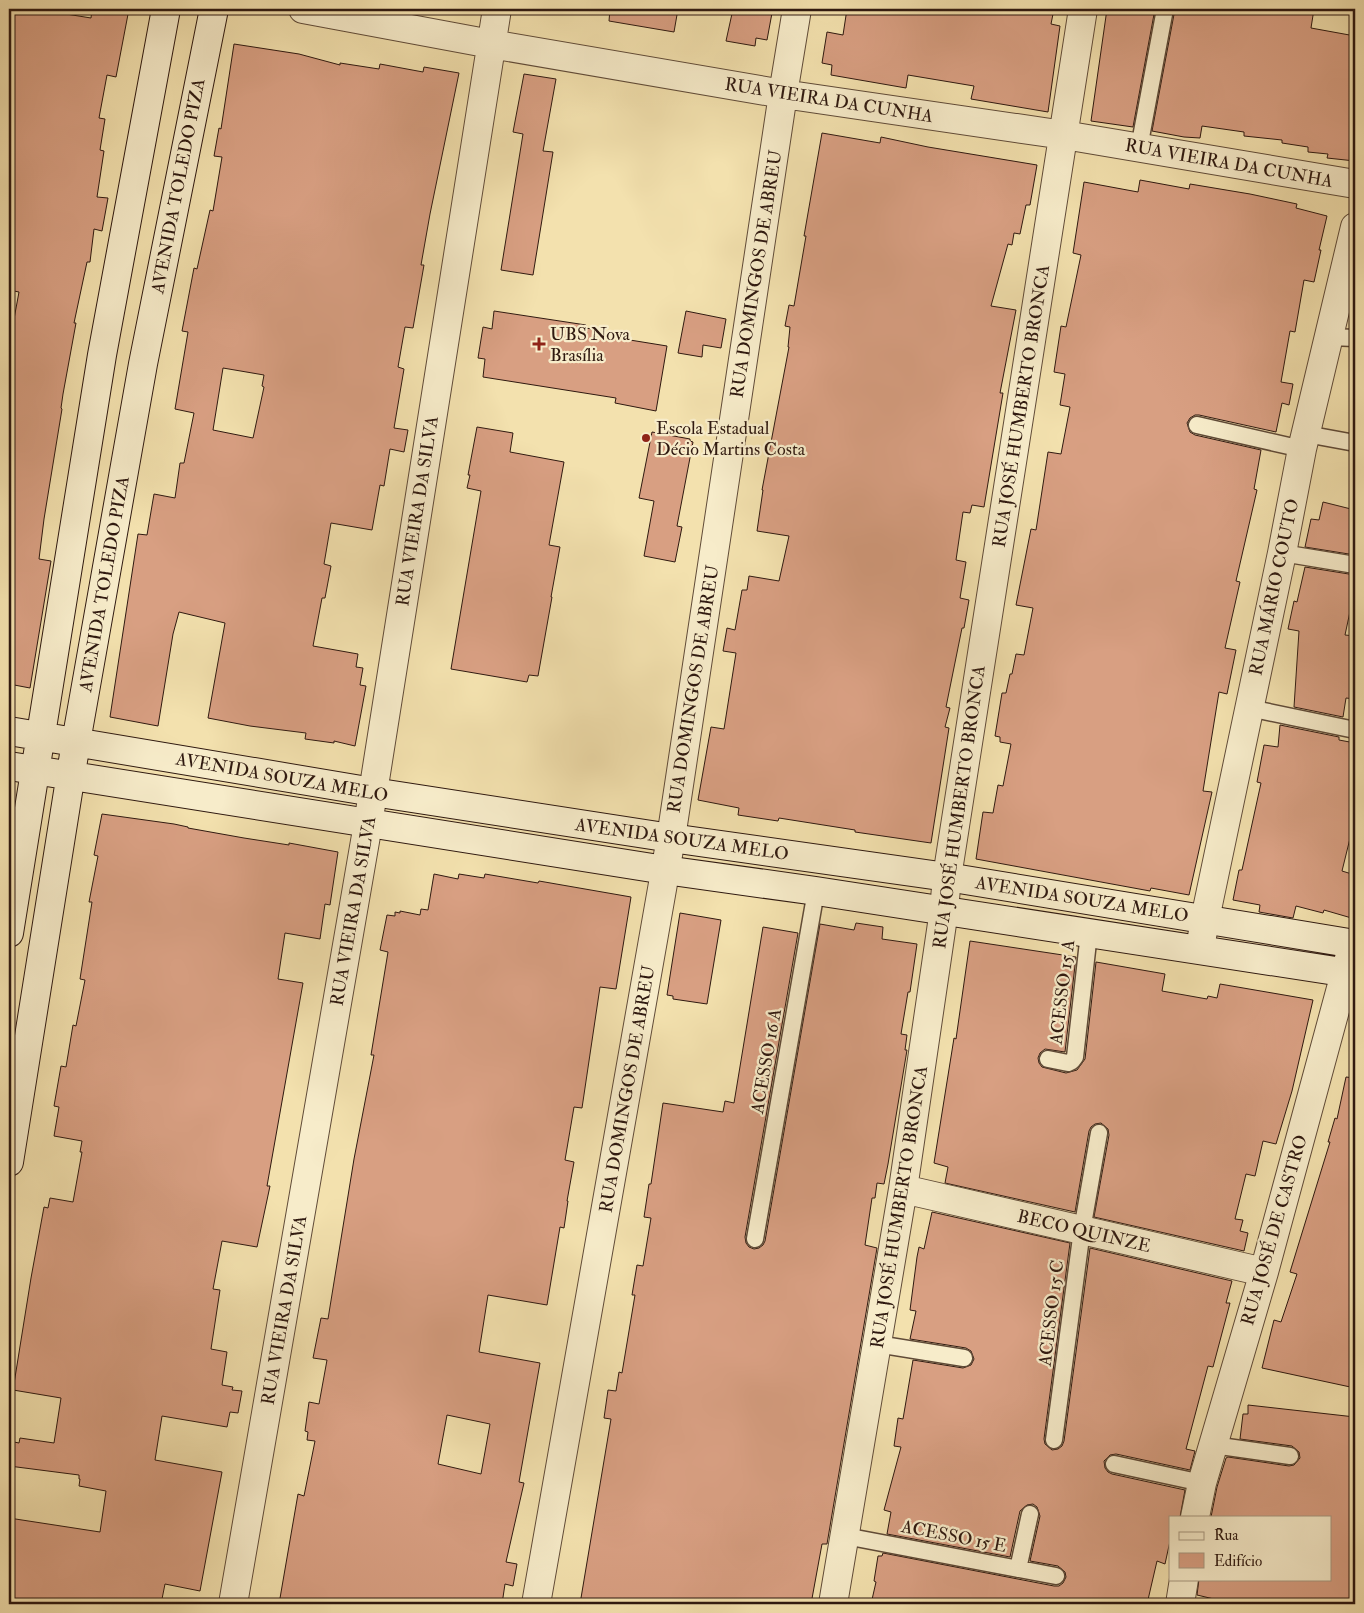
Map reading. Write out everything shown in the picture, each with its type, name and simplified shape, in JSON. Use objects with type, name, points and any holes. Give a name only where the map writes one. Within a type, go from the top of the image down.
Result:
[{"type":"street","points":[[9,933],[36,770],[39,736],[102,356],[166,9]]},
{"type":"street","name":"AVENIDA TOLEDO PIZA","points":[[9,1162],[76,742],[143,364],[214,9]]},
{"type":"street","name":"RUA VIEIRA DA CUNHA","points":[[303,9],[491,44],[783,94],[1064,135],[1355,184]]},
{"type":"street","name":"RUA VIEIRA DA SILVA","points":[[233,1604],[368,824],[497,9]]},
{"type":"street","name":"RUA DOMINGOS DE ABREU","points":[[536,1604],[671,838],[797,9]]},
{"type":"street","name":"RUA JOSÉ HUMBERTO BRONCA","points":[[833,1604],[903,1190],[944,910],[946,877],[1083,9]]},
{"type":"street","name":"RUA MÁRIO COUTO","points":[[1200,949],[1304,441],[1342,337],[1355,227]]},
{"type":"street","points":[[102,356],[143,364]]},
{"type":"street","name":"AVENIDA SOUZA MELO","points":[[9,731],[373,792],[671,838],[946,877],[1354,944]]},
{"type":"street","name":"AVENIDA SOUZA MELO","points":[[9,766],[665,870],[944,910],[1350,973]]},
{"type":"street","name":"RUA JOSÉ DE CASTRO","points":[[1196,1516],[1202,1483],[1213,1444],[1350,973],[1354,944]]},
{"type":"street","name":"BECO QUINZE","points":[[903,1190],[1264,1272]]},
{"type":"street","points":[[1180,1604],[1184,1580]]},
{"type":"lane","points":[[1139,148],[1165,9]]},
{"type":"lane","points":[[1197,426],[1304,441],[1355,443]]},
{"type":"lane","points":[[1282,553],[1355,565]]},
{"type":"lane","points":[[1249,708],[1355,730]]},
{"type":"lane","name":"ACESSO 16 A","points":[[755,1239],[816,891]]},
{"type":"lane","name":"ACESSO 15 A","points":[[1048,1059],[1068,1063],[1075,1057],[1089,933]]},
{"type":"lane","name":"ACESSO 15 C","points":[[1054,1440],[1082,1230],[1099,1133]]},
{"type":"lane","points":[[877,1344],[964,1358]]},
{"type":"lane","points":[[1213,1444],[1290,1456]]},
{"type":"lane","points":[[1114,1464],[1202,1483]]},
{"type":"lane","points":[[1018,1569],[1030,1514]]},
{"type":"lane","name":"ACESSO 15 E","points":[[845,1536],[1056,1576]]},
{"type":"building","points":[[9,9],[35,9],[91,18],[92,9],[129,9],[116,77],[107,75],[99,118],[105,119],[100,150],[104,151],[97,197],[108,198],[102,231],[94,229],[90,262],[87,262],[74,323],[76,323],[63,394],[39,559],[51,561],[30,688],[9,684],[9,346],[19,292],[9,290],[9,277],[13,257],[9,256]]},
{"type":"building","points":[[610,9],[678,9],[674,32],[609,21]]},
{"type":"building","points":[[733,9],[762,9],[761,11],[772,13],[767,40],[756,38],[755,46],[726,41]]},
{"type":"building","points":[[847,9],[1054,9],[1051,24],[1060,26],[1048,112],[971,99],[974,86],[908,75],[906,88],[831,75],[832,65],[822,63],[827,32],[843,35]]},
{"type":"building","points":[[1107,9],[1155,9],[1133,127],[1091,121]]},
{"type":"building","points":[[1175,9],[1314,9],[1311,28],[1355,36],[1355,161],[1327,158],[1328,154],[1308,152],[1308,147],[1282,143],[1282,140],[1244,136],[1244,132],[1202,126],[1200,138],[1152,131]]},
{"type":"building","points":[[234,44],[299,54],[340,65],[340,63],[379,69],[380,64],[423,72],[424,67],[459,73],[430,214],[421,265],[424,265],[413,328],[405,327],[398,367],[404,369],[394,428],[408,430],[404,452],[390,449],[384,486],[380,485],[372,530],[331,523],[324,564],[331,566],[325,598],[322,598],[313,646],[358,654],[356,667],[363,668],[360,685],[366,686],[355,746],[334,741],[334,743],[305,739],[306,733],[250,726],[208,718],[225,623],[179,612],[173,634],[158,726],[110,717],[138,534],[147,535],[154,494],[175,498],[180,463],[184,463],[194,413],[175,409],[188,332],[182,331],[194,268],[197,269],[210,210],[213,211],[222,157],[214,156],[219,128],[221,129]],"holes":[[[223,368],[264,375],[262,386],[264,387],[253,438],[213,430]]]},
{"type":"building","points":[[524,74],[556,79],[543,151],[553,152],[533,275],[501,270],[523,134],[513,132]]},
{"type":"building","points":[[822,133],[880,143],[881,137],[928,147],[1037,165],[1030,205],[1026,205],[1020,234],[1014,233],[1012,245],[1008,244],[991,306],[1016,310],[1000,393],[1003,393],[984,507],[972,505],[970,513],[963,512],[956,560],[966,562],[960,598],[969,600],[946,707],[950,708],[945,727],[949,728],[931,843],[779,818],[778,821],[738,815],[739,808],[698,800],[711,727],[724,729],[736,653],[723,651],[727,628],[735,630],[742,590],[747,590],[749,576],[779,581],[789,536],[757,531],[762,490],[789,347],[790,327],[785,326],[789,305],[794,306]]},
{"type":"building","points":[[1140,180],[1189,189],[1190,184],[1250,194],[1297,204],[1296,208],[1327,216],[1314,282],[1304,280],[1295,332],[1290,331],[1281,382],[1293,384],[1289,405],[1282,403],[1276,432],[1199,415],[1190,418],[1187,423],[1190,432],[1195,435],[1261,450],[1254,489],[1257,490],[1236,581],[1240,582],[1225,648],[1236,650],[1227,694],[1219,692],[1203,791],[1212,792],[1189,895],[1151,888],[1150,891],[976,859],[983,812],[993,813],[998,785],[1003,786],[1011,744],[1000,742],[1000,737],[995,736],[1002,693],[1006,693],[1016,654],[1024,655],[1033,608],[1016,605],[1031,529],[1036,530],[1048,452],[1061,454],[1070,407],[1060,405],[1065,374],[1054,372],[1061,326],[1066,327],[1081,255],[1073,253],[1084,182],[1138,192]]},
{"type":"building","name":"UBS Nova Brasília","points":[[494,311],[586,325],[585,328],[600,330],[599,335],[667,346],[656,411],[615,403],[616,398],[483,377],[485,359],[478,358],[483,327],[492,329]]},
{"type":"building","points":[[686,311],[726,319],[721,348],[703,345],[702,357],[678,353]]},
{"type":"building","points":[[477,427],[513,433],[510,452],[564,462],[549,545],[560,547],[552,597],[538,676],[529,675],[527,682],[451,669],[481,491],[467,488]]},
{"type":"building","points":[[652,432],[690,439],[693,442],[677,526],[682,527],[675,562],[644,556],[654,501],[639,498]]},
{"type":"building","points":[[1323,502],[1355,510],[1355,555],[1305,547],[1311,519],[1319,520]]},
{"type":"building","points":[[1305,567],[1355,575],[1355,588],[1345,635],[1355,636],[1355,699],[1346,698],[1343,717],[1294,707],[1299,631],[1288,629],[1294,601],[1297,602]]},
{"type":"building","points":[[1280,725],[1339,737],[1339,740],[1355,743],[1355,818],[1342,871],[1355,875],[1355,919],[1324,910],[1323,913],[1296,906],[1293,918],[1259,912],[1260,905],[1233,900],[1239,870],[1242,870],[1261,783],[1257,782],[1264,745],[1278,747]]},
{"type":"building","points":[[102,814],[174,824],[244,838],[289,845],[289,843],[338,852],[330,905],[325,904],[320,939],[285,933],[278,979],[303,983],[267,1186],[270,1186],[257,1247],[222,1241],[213,1289],[220,1290],[211,1349],[227,1352],[222,1385],[233,1387],[232,1390],[242,1391],[238,1413],[230,1412],[227,1427],[162,1416],[155,1460],[222,1472],[200,1591],[165,1584],[161,1604],[9,1604],[9,1518],[100,1532],[106,1491],[79,1486],[79,1475],[9,1466],[9,1441],[19,1443],[20,1438],[54,1443],[61,1398],[13,1390],[44,1207],[48,1208],[50,1198],[73,1202],[82,1152],[80,1152],[82,1141],[54,1136],[59,1107],[54,1106],[61,1066],[66,1067],[73,1025],[76,1026],[85,980],[80,979],[92,902],[89,902],[98,856],[94,855]]},
{"type":"building","points":[[434,874],[458,879],[459,874],[484,878],[485,874],[631,897],[616,989],[600,987],[582,1108],[574,1107],[565,1160],[574,1162],[564,1228],[560,1227],[547,1305],[488,1295],[479,1352],[540,1363],[519,1482],[524,1483],[506,1562],[517,1564],[513,1586],[505,1584],[502,1604],[279,1604],[298,1494],[304,1496],[315,1441],[307,1440],[308,1432],[305,1431],[309,1402],[319,1404],[327,1360],[313,1358],[321,1318],[328,1319],[354,1159],[374,1055],[371,1055],[388,952],[380,950],[387,915],[395,916],[395,912],[400,913],[400,911],[420,915],[421,909],[428,910]],"holes":[[[447,1415],[490,1424],[481,1474],[438,1464]]]},
{"type":"building","points":[[680,913],[721,920],[707,1004],[673,999],[673,996],[667,995]]},
{"type":"building","points":[[856,923],[883,927],[882,939],[917,944],[910,992],[908,992],[901,1034],[907,1035],[905,1050],[907,1050],[888,1164],[884,1184],[877,1183],[875,1198],[872,1198],[865,1245],[877,1248],[827,1544],[822,1544],[811,1604],[580,1604],[611,1419],[604,1418],[608,1390],[616,1391],[619,1372],[622,1373],[635,1295],[632,1295],[637,1265],[643,1266],[651,1218],[644,1217],[663,1103],[723,1112],[725,1101],[734,1103],[763,927],[798,933],[745,1237],[749,1247],[759,1248],[765,1241],[820,924],[854,930]]},
{"type":"building","points":[[970,941],[1076,957],[1065,1052],[1045,1049],[1038,1058],[1042,1067],[1066,1073],[1077,1070],[1085,1059],[1096,962],[1165,974],[1162,991],[1207,999],[1208,996],[1217,998],[1220,984],[1313,1000],[1292,1091],[1276,1144],[1263,1141],[1255,1176],[1246,1174],[1235,1219],[1243,1220],[1240,1231],[1248,1233],[1244,1251],[1094,1217],[1109,1135],[1108,1129],[1101,1123],[1095,1124],[1089,1131],[1075,1212],[945,1183],[948,1167],[934,1163],[954,1038],[956,1039]]},
{"type":"building","points":[[1346,1077],[1355,1078],[1355,1388],[1262,1368],[1274,1320],[1281,1322],[1297,1274],[1290,1272],[1330,1142],[1328,1142],[1335,1118],[1337,1119]]},
{"type":"building","points":[[932,1212],[1070,1243],[1044,1439],[1045,1444],[1052,1450],[1062,1446],[1064,1441],[1090,1248],[1232,1281],[1226,1303],[1230,1303],[1213,1367],[1208,1366],[1186,1449],[1195,1451],[1190,1470],[1116,1454],[1110,1455],[1104,1461],[1105,1468],[1112,1474],[1185,1490],[1180,1516],[1169,1516],[1169,1546],[1165,1564],[1157,1561],[1147,1604],[871,1604],[876,1582],[874,1581],[878,1556],[882,1556],[883,1553],[1054,1586],[1059,1586],[1063,1583],[1066,1577],[1065,1572],[1058,1566],[1030,1561],[1040,1516],[1037,1507],[1033,1504],[1027,1505],[1020,1511],[1010,1557],[887,1534],[891,1512],[884,1510],[901,1447],[894,1446],[898,1418],[903,1419],[913,1360],[963,1368],[971,1365],[974,1359],[971,1351],[966,1348],[910,1339],[916,1311],[910,1310],[917,1257],[919,1247],[924,1249]]},
{"type":"building","points":[[1248,1405],[1355,1417],[1355,1604],[1235,1604],[1197,1595],[1199,1580],[1332,1580],[1332,1516],[1211,1516],[1217,1487],[1226,1458],[1289,1466],[1294,1465],[1300,1458],[1299,1452],[1292,1446],[1240,1439],[1243,1414],[1248,1414]]},
{"type":"place","name":"UBS Nova Brasília","points":[[539,344]]},
{"type":"place","name":"Escola Estadual Décio Martins Costa","points":[[646,438]]}]
